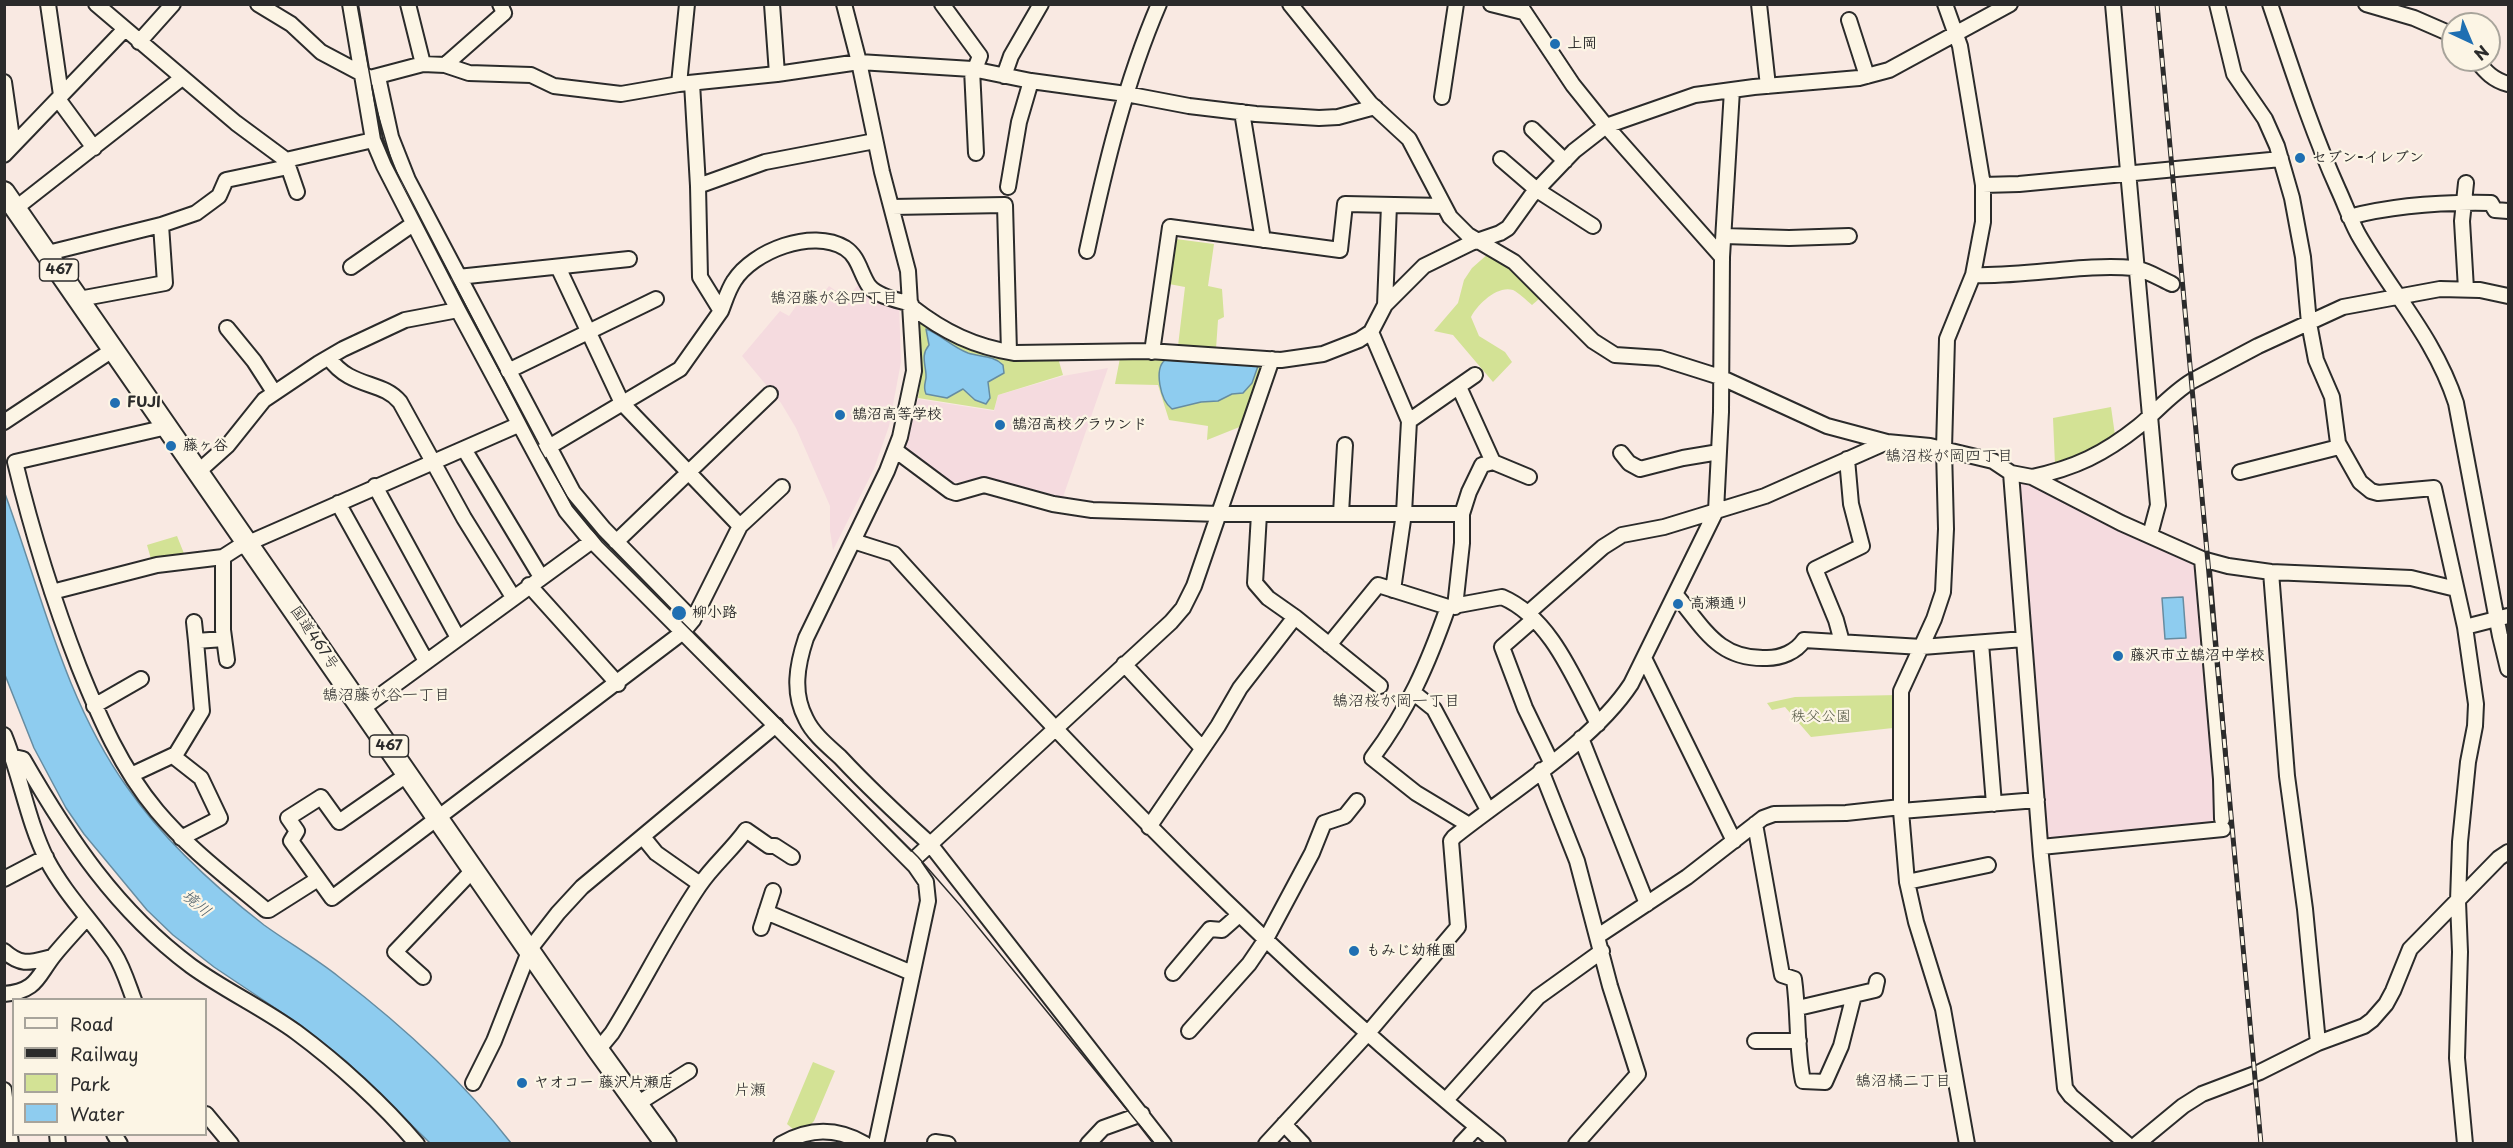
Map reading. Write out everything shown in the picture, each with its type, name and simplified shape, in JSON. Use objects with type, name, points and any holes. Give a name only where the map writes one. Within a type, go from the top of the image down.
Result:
[{"type":"highway","name":"国道467号","points":[[4,192],[598,1050],[666,1143]]},
{"type":"street","points":[[48,4],[59,97],[94,148]]},
{"type":"street","points":[[139,42],[173,4]]},
{"type":"street","points":[[258,4],[291,24],[321,52],[370,78],[423,64],[445,64],[469,73],[531,75],[554,86],[621,94],[685,83],[777,74],[859,62],[973,69],[1031,81],[1242,112],[1319,118],[1338,117],[1375,107]]},
{"type":"street","points":[[350,4],[374,140],[413,224],[518,425],[566,510],[592,541],[911,862],[923,877],[928,890],[876,1143]]},
{"type":"street","points":[[408,4],[423,64]]},
{"type":"street","points":[[445,64],[504,12],[500,4]]},
{"type":"street","points":[[687,4],[685,83],[698,186],[700,277],[721,311]]},
{"type":"street","points":[[772,4],[777,74]]},
{"type":"street","points":[[844,4],[908,271],[912,305],[914,371],[909,403],[895,450],[806,638],[799,659],[798,693],[805,718],[811,729],[884,803],[930,844],[1164,1143]]},
{"type":"street","points":[[942,4],[980,56],[973,69],[976,153]]},
{"type":"street","points":[[1004,76],[1011,56],[1041,4]]},
{"type":"street","points":[[1087,251],[1099,195],[1126,94],[1159,4]]},
{"type":"street","points":[[1290,4],[1316,39],[1375,107],[1409,139],[1457,226],[1514,262],[1593,341],[1606,351],[1615,355],[1659,358],[1720,377],[1827,426],[1887,442],[1930,446],[1993,461],[2011,473],[2032,477],[2121,523],[2202,559],[2228,566],[2271,572],[2411,578],[2456,589]]},
{"type":"street","points":[[1442,97],[1456,4]]},
{"type":"street","points":[[1491,4],[1521,8],[1573,85],[1606,126],[1722,257]]},
{"type":"street","points":[[1759,4],[1768,86]]},
{"type":"street","points":[[1945,4],[1960,46],[1983,184],[1983,222],[1973,275],[1947,339],[1944,449],[1946,530],[1943,592],[1922,647],[1901,692],[1901,809],[1907,882],[1914,925],[1943,1009],[1967,1143]]},
{"type":"street","points":[[535,455],[680,369],[721,311],[734,280],[754,261],[797,241],[830,241],[845,248],[854,256],[870,286],[879,294],[912,305],[950,334],[968,342],[1009,352],[1152,352],[1272,359],[1323,354],[1359,340],[1371,332],[1385,305],[1424,266],[1508,228],[1523,204],[1580,145],[1606,126],[1695,95],[1867,76],[1889,70],[2010,4]]},
{"type":"street","points":[[2113,4],[2158,505],[2150,535]]},
{"type":"street","points":[[2217,4],[2234,74],[2265,119],[2281,159],[2292,198],[2303,257],[2309,322],[2316,360],[2332,397],[2339,447],[2360,482],[2371,491],[2379,493],[2434,488],[2465,627],[2476,704],[2460,842],[2458,902],[2460,952],[2457,1058],[2464,1143]]},
{"type":"street","points":[[2270,4],[2322,152],[2349,217],[2433,349],[2449,381],[2456,403],[2503,618],[2508,669]]},
{"type":"street","points":[[2366,4],[2395,9],[2441,30]]},
{"type":"street","points":[[97,5],[287,164],[297,192]]},
{"type":"street","points":[[1849,20],[1867,76]]},
{"type":"street","points":[[9,150],[125,29]]},
{"type":"street","points":[[2488,72],[2497,81],[2508,84]]},
{"type":"street","points":[[378,76],[388,126],[399,159],[458,277],[578,500],[693,620]]},
{"type":"street","points":[[16,208],[182,78]]},
{"type":"street","points":[[1008,187],[1019,122],[1031,81]]},
{"type":"street","points":[[4,82],[9,150]]},
{"type":"street","points":[[1266,1143],[1368,1033],[1458,927],[1451,841],[1581,738],[1620,702],[1676,595],[1716,511],[1722,257],[1732,90]]},
{"type":"street","points":[[1242,112],[1263,240]]},
{"type":"street","points":[[1533,129],[1565,161]]},
{"type":"street","points":[[48,253],[161,225],[196,213],[219,196],[226,180],[374,140]]},
{"type":"street","points":[[698,186],[765,162],[875,141]]},
{"type":"street","points":[[1501,159],[1537,190],[1593,226]]},
{"type":"street","points":[[1983,184],[2019,184],[2281,159]]},
{"type":"street","points":[[2466,183],[2462,247],[2466,289]]},
{"type":"street","points":[[2349,217],[2386,208],[2464,203],[2491,203],[2495,210],[2508,211]]},
{"type":"street","points":[[1152,352],[1170,227],[1340,250],[1345,204],[1444,206]]},
{"type":"street","points":[[892,207],[1005,205],[1009,352]]},
{"type":"street","points":[[1385,305],[1389,205]]},
{"type":"street","points":[[351,267],[413,224]]},
{"type":"street","points":[[80,299],[165,283],[161,225]]},
{"type":"street","points":[[1724,236],[1849,237]]},
{"type":"street","points":[[458,277],[629,259]]},
{"type":"street","points":[[558,267],[622,403],[740,526]]},
{"type":"street","points":[[1973,275],[2002,276],[2100,268],[2136,268],[2172,284]]},
{"type":"street","points":[[2032,477],[2080,464],[2113,444],[2151,415],[2175,392],[2192,381],[2343,307],[2440,289],[2466,289],[2508,296]]},
{"type":"street","points":[[508,371],[656,299]]},
{"type":"street","points":[[199,471],[228,444],[257,408],[274,392],[329,358],[405,320],[458,310]]},
{"type":"street","points":[[226,328],[254,360],[274,392]]},
{"type":"street","points":[[1371,332],[1409,421],[1404,513],[1393,590]]},
{"type":"street","points":[[4,423],[114,349]]},
{"type":"street","points":[[329,358],[350,378],[395,396],[513,597]]},
{"type":"street","points":[[911,862],[1171,622],[1183,608],[1194,586],[1272,359]]},
{"type":"street","points":[[1409,421],[1475,375]]},
{"type":"street","points":[[1460,387],[1493,462]]},
{"type":"street","points":[[616,542],[770,394]]},
{"type":"street","points":[[52,592],[157,565],[223,557],[375,486],[518,425]]},
{"type":"street","points":[[167,427],[15,462],[33,538],[104,730],[131,775],[156,810],[181,838],[266,909],[269,910],[318,879]]},
{"type":"street","points":[[1577,1143],[1638,1074],[1546,766],[1502,647],[1531,616],[1613,539],[1664,527],[1790,486],[1887,442]]},
{"type":"street","points":[[1341,513],[1345,446]]},
{"type":"street","points":[[2240,472],[2339,447]]},
{"type":"street","points":[[464,448],[535,581],[618,684]]},
{"type":"street","points":[[895,450],[950,491],[956,493],[984,485],[1053,504],[1092,510],[1219,514],[1462,514]]},
{"type":"street","points":[[1621,453],[1629,463],[1640,469],[1719,452]]},
{"type":"street","points":[[1842,642],[1836,620],[1815,569],[1862,546],[1851,504],[1846,459]]},
{"type":"street","points":[[1469,825],[1416,793],[1372,758],[1400,719],[1414,693],[1451,607],[1462,543],[1462,514],[1469,492],[1482,465],[1493,462],[1529,477]]},
{"type":"street","points":[[2011,473],[2041,847],[2065,1088],[2071,1096],[2127,1143]]},
{"type":"street","points":[[375,486],[458,638]]},
{"type":"street","points":[[408,774],[339,822],[321,797],[288,818],[297,831],[291,841],[332,898],[618,684],[683,632],[693,620],[740,526],[782,487]]},
{"type":"street","points":[[338,503],[426,661]]},
{"type":"street","points":[[1259,514],[1255,583],[1268,598],[1380,686]]},
{"type":"street","points":[[363,708],[592,541]]},
{"type":"street","points":[[853,541],[894,554],[1149,827],[1239,915],[1368,1033],[1498,1143]]},
{"type":"street","points":[[223,557],[224,639],[227,660]]},
{"type":"street","points":[[2041,847],[2222,824],[2221,779],[2202,559]]},
{"type":"street","points":[[2271,572],[2287,776],[2305,909],[2318,1043]]},
{"type":"street","points":[[1329,645],[1378,585],[1451,607],[1502,597],[1531,616],[1551,639],[1598,724]]},
{"type":"street","points":[[1676,595],[1709,637],[1726,650],[1742,657],[1774,658],[1797,649],[1804,640],[1823,643],[1922,647],[2024,639]]},
{"type":"street","points":[[1149,827],[1234,702],[1240,688],[1294,617]]},
{"type":"street","points":[[2465,627],[2503,618]]},
{"type":"street","points":[[131,775],[176,754],[202,711],[194,622]]},
{"type":"street","points":[[196,641],[224,639]]},
{"type":"street","points":[[1981,643],[1994,804]]},
{"type":"street","points":[[1644,658],[1734,842]]},
{"type":"street","points":[[1124,664],[1202,748]]},
{"type":"street","points":[[94,706],[141,680]]},
{"type":"street","points":[[1414,693],[1434,709],[1488,810]]},
{"type":"street","points":[[473,1083],[494,1041],[530,949],[577,893],[776,725]]},
{"type":"street","points":[[4,735],[15,758],[29,817],[46,857],[64,888],[115,955],[134,998]]},
{"type":"street","points":[[1581,738],[1647,904]]},
{"type":"street","points":[[173,756],[201,778],[220,818],[181,838]]},
{"type":"street","points":[[15,758],[23,759],[71,839],[117,900],[137,920],[192,967],[295,1032],[364,1091],[417,1143]]},
{"type":"street","points":[[1598,936],[1734,842],[1763,818],[1774,814],[1846,813],[2037,800]]},
{"type":"street","points":[[1189,1031],[1249,964],[1266,939],[1312,853],[1324,823],[1345,816],[1357,801]]},
{"type":"street","points":[[1755,824],[1782,975],[1794,979],[1803,1081],[1825,1082],[1841,1046],[1854,995]]},
{"type":"street","points":[[598,1050],[612,1033],[700,884],[731,851],[746,830],[769,846],[775,846],[792,857]]},
{"type":"street","points":[[643,837],[656,853],[700,884]]},
{"type":"street","points":[[2137,1143],[2183,1106],[2202,1094],[2280,1064],[2318,1043],[2364,1026],[2378,1015],[2393,991],[2410,949],[2499,858],[2508,852]]},
{"type":"street","points":[[4,879],[46,857]]},
{"type":"street","points":[[1907,882],[1988,865]]},
{"type":"street","points":[[423,977],[395,952],[474,869]]},
{"type":"street","points":[[761,928],[773,891]]},
{"type":"street","points":[[766,912],[912,974]]},
{"type":"street","points":[[1173,973],[1210,929],[1222,930],[1239,915]]},
{"type":"street","points":[[4,994],[15,993],[34,983],[46,969],[52,957],[87,918]]},
{"type":"street","points":[[4,951],[15,961],[29,963],[52,957]]},
{"type":"street","points":[[1446,1100],[1538,997],[1602,951]]},
{"type":"street","points":[[1798,1008],[1875,990],[1877,981]]},
{"type":"street","points":[[1755,1041],[1799,1041]]},
{"type":"street","points":[[638,1104],[689,1071]]},
{"type":"street","points":[[4,1090],[11,1143]]},
{"type":"street","points":[[1088,1143],[1103,1128],[1142,1114]]},
{"type":"street","points":[[207,1115],[231,1143]]},
{"type":"street","points":[[1284,1124],[1303,1143]]},
{"type":"street","points":[[1461,1143],[1477,1127]]},
{"type":"street","points":[[781,1143],[808,1132],[825,1130],[841,1133],[865,1143]]},
{"type":"street","points":[[935,1143],[948,1143]]},
{"type":"shaded area","name":"鵠沼高等学校","points":[[862,281],[899,303],[901,362],[889,426],[874,469],[833,550],[830,506],[796,428],[781,403],[742,356],[780,311],[789,316],[806,292],[817,301],[829,286],[846,298]]},
{"type":"shaded area","name":"鵠沼高校グラウンド","points":[[1108,368],[1063,497],[985,477],[952,483],[905,447],[918,399],[994,411],[998,395],[1063,376]]},
{"type":"shaded area","name":"藤沢市立鵠沼中学校","points":[[2027,478],[2148,542],[2197,563],[2219,822],[2214,826],[2049,844],[2045,839],[2017,482]]},
{"type":"green space","points":[[1176,239],[1214,244],[1208,286],[1222,289],[1224,317],[1218,320],[1216,349],[1178,346],[1185,287],[1169,284]]},
{"type":"green space","points":[[1489,253],[1519,272],[1539,299],[1532,305],[1513,290],[1501,290],[1488,297],[1471,317],[1479,336],[1505,352],[1512,362],[1493,382],[1453,335],[1434,331],[1458,303],[1464,280],[1472,268]]},
{"type":"green space","points":[[920,322],[953,342],[986,354],[1020,358],[1058,358],[1063,375],[998,395],[994,410],[918,398],[922,372]]},
{"type":"green space","points":[[1120,358],[1263,365],[1242,426],[1207,440],[1208,426],[1169,420],[1158,385],[1115,384]]},
{"type":"green space","points":[[2111,407],[2115,435],[2077,458],[2055,465],[2053,418]]},
{"type":"green space","points":[[177,536],[187,561],[153,566],[147,545]]},
{"type":"green space","name":"秩父公園","points":[[1899,695],[1902,727],[1811,737],[1785,707],[1772,710],[1767,703],[1795,697]]},
{"type":"green space","points":[[813,1062],[835,1071],[814,1121],[809,1126],[794,1130],[787,1124]]},
{"type":"water","points":[[926,329],[962,350],[991,358],[1003,365],[1004,373],[988,382],[990,398],[986,404],[975,400],[963,389],[947,398],[926,394],[924,355],[929,345]]},
{"type":"water","points":[[1165,360],[1258,366],[1252,383],[1243,393],[1232,394],[1218,401],[1201,402],[1172,409],[1164,399],[1160,385],[1160,370]]},
{"type":"water","name":"境川","points":[[4,491],[56,643],[86,718],[105,753],[141,806],[173,843],[227,895],[264,925],[321,963],[409,1034],[472,1097],[511,1143],[430,1143],[346,1061],[302,1026],[214,967],[173,935],[147,910],[84,834],[66,808],[34,748],[5,675]]},
{"type":"water","points":[[2183,597],[2186,638],[2165,639],[2162,598]]},
{"type":"tram line","points":[[357,4],[375,104],[392,163],[541,451],[572,505],[602,542],[918,857],[960,905],[1155,1144]]},
{"type":"railway","points":[[2157,4],[2261,1144]]},
{"type":"place","name":"上岡","points":[[1555,44]]},
{"type":"place","name":"セブン-イレブン","points":[[2300,158]]},
{"type":"place","name":"FUJI","points":[[115,403]]},
{"type":"place","name":"鵠沼高等学校","points":[[840,415]]},
{"type":"place","name":"鵠沼高校グラウンド","points":[[1000,425]]},
{"type":"place","name":"藤ヶ谷","points":[[171,446]]},
{"type":"place","name":"高瀬通り","points":[[1678,604]]},
{"type":"place","name":"柳小路","points":[[679,613]]},
{"type":"place","name":"藤沢市立鵠沼中学校","points":[[2118,656]]},
{"type":"place","name":"もみじ幼稚園","points":[[1354,951]]},
{"type":"place","name":"ヤオコー 藤沢片瀬店","points":[[522,1083]]},
{"type":"district","name":"鵠沼藤が谷四丁目","points":[[834,299]]},
{"type":"district","name":"鵠沼桜が岡四丁目","points":[[1949,457]]},
{"type":"district","name":"鵠沼藤が谷一丁目","points":[[386,696]]},
{"type":"district","name":"鵠沼桜が岡一丁目","points":[[1396,702]]},
{"type":"district","name":"鵠沼橘二丁目","points":[[1903,1082]]},
{"type":"district","name":"片瀬","points":[[750,1091]]}]
